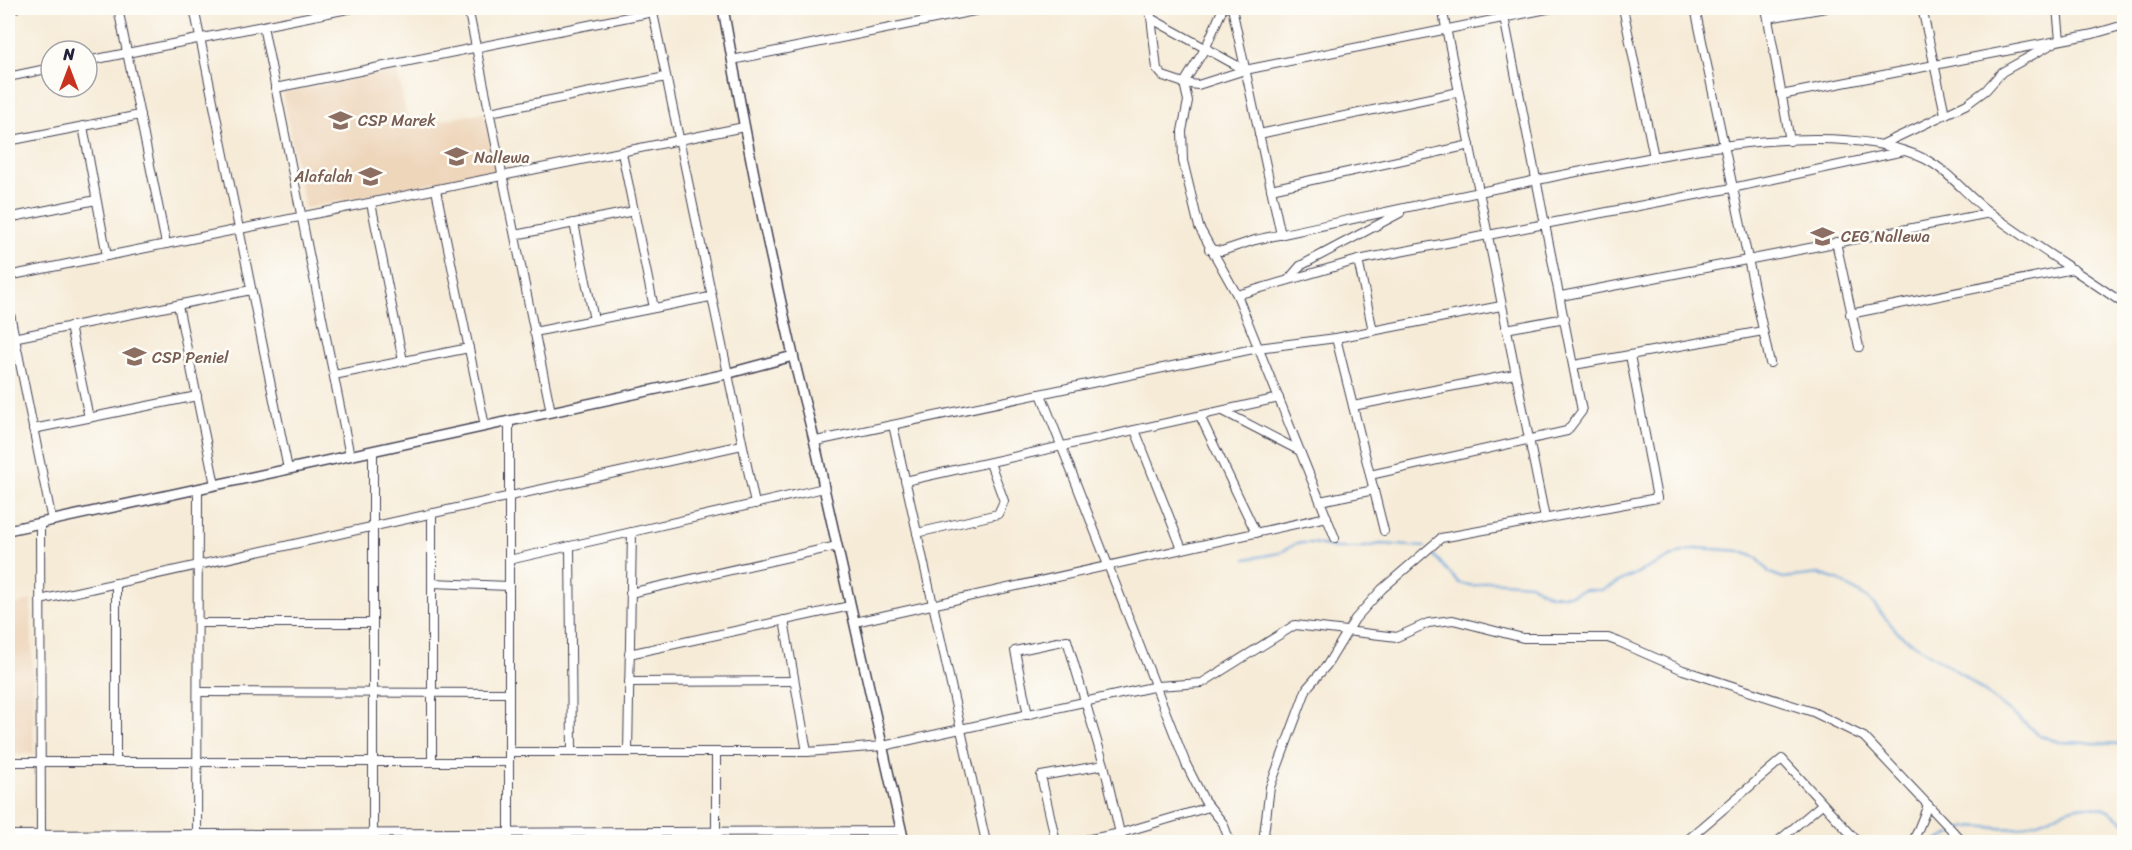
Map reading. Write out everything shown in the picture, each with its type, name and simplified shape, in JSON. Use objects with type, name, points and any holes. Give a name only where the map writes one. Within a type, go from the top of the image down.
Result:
[{"type":"street","points":[[8,9],[16,8]]},
{"type":"street","points":[[118,8],[166,244]]},
{"type":"street","points":[[194,8],[288,470]]},
{"type":"street","points":[[99,59],[353,8]]},
{"type":"street","points":[[468,8],[550,412]]},
{"type":"street","points":[[723,8],[744,127],[793,357],[816,441],[824,488],[904,843]]},
{"type":"street","points":[[930,8],[933,19]]},
{"type":"street","points":[[732,60],[989,8]]},
{"type":"street","points":[[1150,8],[1157,69],[1163,76],[1198,85],[1245,70],[1552,8]]},
{"type":"street","points":[[1223,8],[1206,47],[1184,83],[1188,101],[1182,131],[1184,161],[1199,227],[1209,249],[1237,295],[1335,537]]},
{"type":"street","points":[[1232,8],[1281,235]]},
{"type":"street","points":[[1442,8],[1545,518]]},
{"type":"street","points":[[1623,8],[1654,157]]},
{"type":"street","points":[[1695,8],[1722,146],[1770,363]]},
{"type":"street","points":[[1766,8],[1790,141]]},
{"type":"street","points":[[1768,18],[1826,8]]},
{"type":"street","points":[[1922,8],[1945,114]]},
{"type":"street","points":[[2058,8],[2060,40]]},
{"type":"street","points":[[275,88],[652,10],[726,374],[755,504]]},
{"type":"street","points":[[1370,475],[1567,431],[1582,411],[1504,17]]},
{"type":"street","points":[[1152,19],[1245,70]]},
{"type":"street","points":[[1781,95],[2060,40],[2124,25]]},
{"type":"street","points":[[263,26],[350,456]]},
{"type":"street","points":[[1883,144],[1967,104],[1986,90],[2002,72],[2060,40]]},
{"type":"street","points":[[8,77],[39,71]]},
{"type":"street","points":[[490,112],[666,77]]},
{"type":"street","points":[[1259,134],[1459,92]]},
{"type":"street","points":[[8,141],[140,115]]},
{"type":"street","points":[[83,126],[107,256]]},
{"type":"street","points":[[8,276],[744,127]]},
{"type":"street","points":[[1209,249],[1232,249],[1281,235],[1479,192],[1654,157],[1722,146],[1790,141],[1883,144],[1938,167],[1990,213],[2124,304]]},
{"type":"street","points":[[1271,189],[1470,146]]},
{"type":"street","points":[[1237,295],[1358,260],[1732,188],[1904,151]]},
{"type":"street","points":[[622,153],[654,308]]},
{"type":"street","points":[[436,190],[484,426]]},
{"type":"street","points":[[8,218],[96,200]]},
{"type":"street","points":[[371,203],[403,361]]},
{"type":"street","points":[[1287,280],[1300,266],[1409,208]]},
{"type":"street","points":[[514,235],[634,211]]},
{"type":"street","points":[[1561,296],[1990,213]]},
{"type":"street","points":[[574,223],[594,320]]},
{"type":"street","points":[[1836,243],[1859,347]]},
{"type":"street","points":[[1358,260],[1373,331]]},
{"type":"street","points":[[1850,314],[2073,269]]},
{"type":"street","points":[[11,338],[251,290]]},
{"type":"street","points":[[534,332],[710,297]]},
{"type":"street","points":[[8,304],[11,338],[52,520]]},
{"type":"street","points":[[178,305],[215,485]]},
{"type":"street","points":[[816,441],[1258,348],[1336,338],[1501,306]]},
{"type":"street","points":[[1506,329],[1565,318]]},
{"type":"street","points":[[70,326],[89,418]]},
{"type":"street","points":[[1574,365],[1763,331]]},
{"type":"street","points":[[1336,338],[1384,531]]},
{"type":"street","points":[[334,375],[469,348]]},
{"type":"street","points":[[1263,843],[1270,787],[1307,688],[1327,665],[1348,631],[1382,589],[1442,538],[1657,498],[1629,355]]},
{"type":"street","points":[[8,530],[726,374],[793,357]]},
{"type":"street","points":[[1353,406],[1515,374]]},
{"type":"street","points":[[1041,394],[1186,764],[1209,807],[1223,823],[1230,843]]},
{"type":"street","points":[[33,429],[197,396]]},
{"type":"street","points":[[905,481],[1279,399]]},
{"type":"street","points":[[1223,411],[1300,451]]},
{"type":"street","points":[[1200,416],[1256,533]]},
{"type":"street","points":[[509,421],[509,843]]},
{"type":"street","points":[[893,425],[986,843]]},
{"type":"street","points":[[1135,430],[1182,549]]},
{"type":"street","points":[[40,600],[742,445]]},
{"type":"street","points":[[373,451],[373,843]]},
{"type":"street","points":[[917,533],[998,514],[1004,501],[990,463]]},
{"type":"street","points":[[509,560],[824,488]]},
{"type":"street","points":[[197,838],[198,489]]},
{"type":"street","points":[[1320,501],[1374,490]]},
{"type":"street","points":[[432,513],[432,762]]},
{"type":"street","points":[[855,622],[1327,517]]},
{"type":"street","points":[[40,523],[41,839]]},
{"type":"street","points":[[628,752],[632,532]]},
{"type":"street","points":[[570,546],[572,752]]},
{"type":"street","points":[[630,594],[837,546]]},
{"type":"street","points":[[116,583],[116,762]]},
{"type":"street","points":[[432,583],[509,586]]},
{"type":"street","points":[[629,654],[850,606]]},
{"type":"street","points":[[784,620],[807,752]]},
{"type":"street","points":[[509,752],[807,752],[883,746],[1157,686],[1202,683],[1295,625],[1397,636],[1428,623],[1453,620],[1523,638],[1608,638],[1683,670],[1814,712],[1847,726],[1864,737],[1963,843]]},
{"type":"street","points":[[198,623],[373,622]]},
{"type":"street","points":[[1028,714],[1015,651],[1067,640],[1104,765],[1122,843]]},
{"type":"street","points":[[629,682],[794,681]]},
{"type":"street","points":[[198,692],[509,693]]},
{"type":"street","points":[[716,752],[716,843]]},
{"type":"street","points":[[1685,843],[1782,759],[1858,843]]},
{"type":"street","points":[[8,762],[509,762]]},
{"type":"street","points":[[1056,843],[1041,776],[1104,765]]},
{"type":"street","points":[[1777,843],[1822,804]]},
{"type":"street","points":[[1913,843],[1928,805]]},
{"type":"street","points":[[1075,843],[1121,833],[1209,807]]},
{"type":"street","points":[[8,835],[41,839],[258,838],[373,833],[901,831]]},
{"type":"shaded area","points":[[397,70],[409,127],[484,112],[496,170],[305,208],[282,93]]},
{"type":"shaded area","points":[[8,593],[11,606],[31,600],[34,754],[8,755]]},
{"type":"waterway","points":[[1246,559],[1280,553],[1297,543],[1313,543],[1335,548],[1359,548],[1381,544],[1425,547]]},
{"type":"waterway","points":[[1429,550],[1459,583],[1474,586],[1488,581],[1530,584],[1550,595],[1570,595],[1585,590],[1602,590],[1679,553],[1698,548],[1740,551],[1757,558],[1770,573],[1783,578],[1819,574],[1838,580],[1870,600],[1900,635],[1963,675],[2041,736],[2059,742],[2124,744]]},
{"type":"waterway","points":[[1956,831],[1978,826],[2016,828],[2083,806],[2096,807],[2110,812],[2124,822]]},
{"type":"waterway","points":[[1935,842],[1951,834]]},
{"type":"place","name":"CSP Marek","points":[[340,120]]},
{"type":"place","name":"Nallewa","points":[[456,157]]},
{"type":"place","name":"Alafalah","points":[[371,176]]},
{"type":"place","name":"CEG Nallewa","points":[[1823,236]]},
{"type":"place","name":"CSP Peniel","points":[[134,357]]}]
